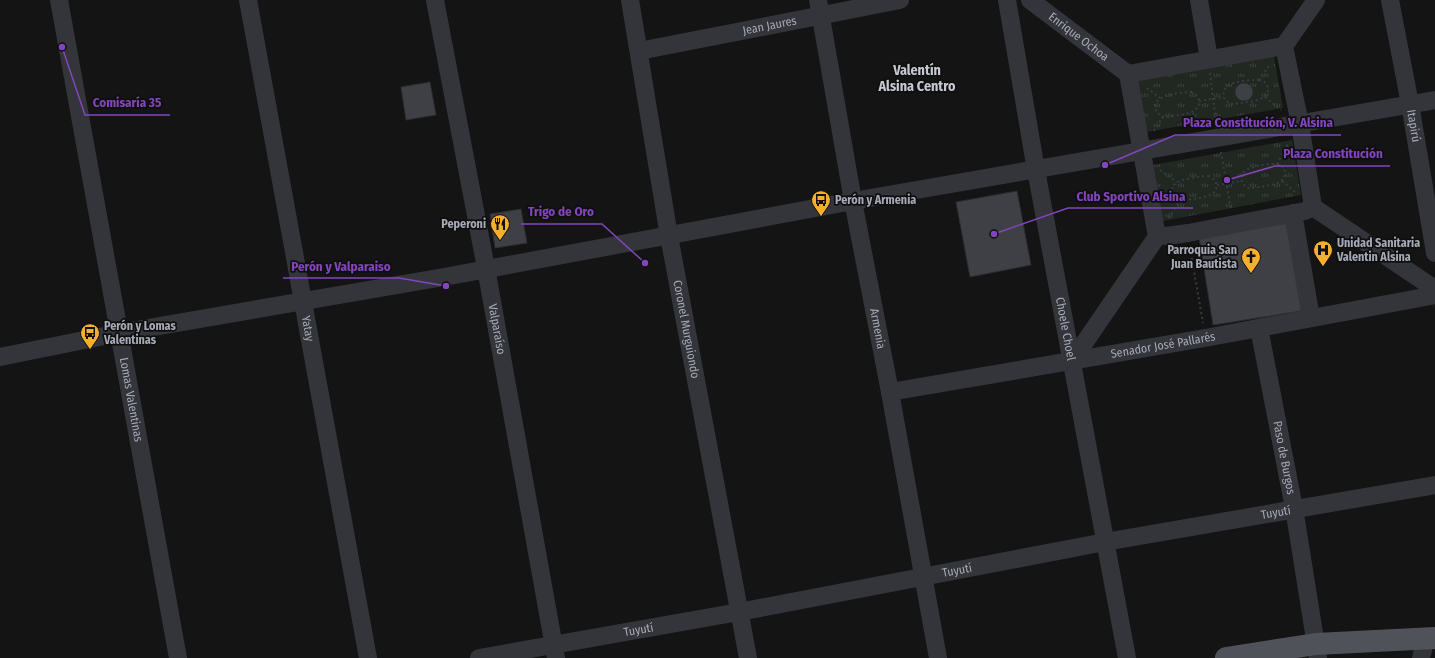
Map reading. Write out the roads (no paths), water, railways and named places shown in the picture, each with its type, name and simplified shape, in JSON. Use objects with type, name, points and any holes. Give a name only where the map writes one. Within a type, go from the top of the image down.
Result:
[{"type":"main road","points":[[1226,658],[1427,645]]},
{"type":"street","name":"Lomas Valentinas","points":[[59,0],[178,658]]},
{"type":"street","name":"Yatay","points":[[248,0],[368,658]]},
{"type":"street","name":"Valparaíso","points":[[435,0],[486,268],[555,651]]},
{"type":"street","name":"Coronel Murguiondo","points":[[630,0],[669,236],[748,658]]},
{"type":"street","name":"Jean Jaures","points":[[639,51],[819,8],[900,0]]},
{"type":"street","name":"Choele Choel","points":[[1007,0],[1036,170],[1127,658]]},
{"type":"street","name":"Enrique Ochoa","points":[[1030,0],[1128,74]]},
{"type":"street","points":[[1199,0],[1208,59]]},
{"type":"street","points":[[1158,235],[1156,231],[1128,74],[1284,46],[1316,0]]},
{"type":"street","name":"Itapirú","points":[[1390,0],[1410,104],[1435,253]]},
{"type":"street","name":"Armenia","points":[[819,8],[853,202],[890,392],[938,658]]},
{"type":"street","points":[[1284,46],[1300,124],[1313,207],[1435,289]]},
{"type":"street","points":[[0,357],[119,333],[1435,100]]},
{"type":"street","points":[[1158,235],[1166,236],[1188,233],[1305,211],[1313,207]]},
{"type":"street","points":[[1293,213],[1311,318]]},
{"type":"street","points":[[1072,361],[1158,235]]},
{"type":"street","name":"Senador José Pallarés","points":[[890,392],[1206,338],[1435,295]]},
{"type":"street","name":"Paso de Burgos","points":[[1259,328],[1294,508],[1317,651]]},
{"type":"street","name":"Tuyutí","points":[[479,658],[555,651],[739,612],[924,576],[1294,508],[1435,485]]},
{"type":"place","name":"Comisaría 35","points":[[62,47]]},
{"type":"place","name":"Plaza Constitución, V. Alsina","points":[[1105,165]]},
{"type":"place","name":"Plaza Constitución","points":[[1227,180]]},
{"type":"place","name":"Perón y Armenia","points":[[821,217]]},
{"type":"place","name":"Club Sportivo Alsina","points":[[994,234]]},
{"type":"place","name":"Peperoni","points":[[500,241]]},
{"type":"place","name":"Trigo de Oro","points":[[645,263]]},
{"type":"place","name":"Unidad Sanitaria Valentin Alsina","points":[[1323,267]]},
{"type":"place","name":"Parroquia San Juan Bautista","points":[[1251,274]]},
{"type":"place","name":"Perón y Valparaiso","points":[[446,286]]},
{"type":"place","name":"Perón y Lomas Valentinas","points":[[90,350]]},
{"type":"district","name":"Valentín Alsina Centro","points":[[917,78]]}]
